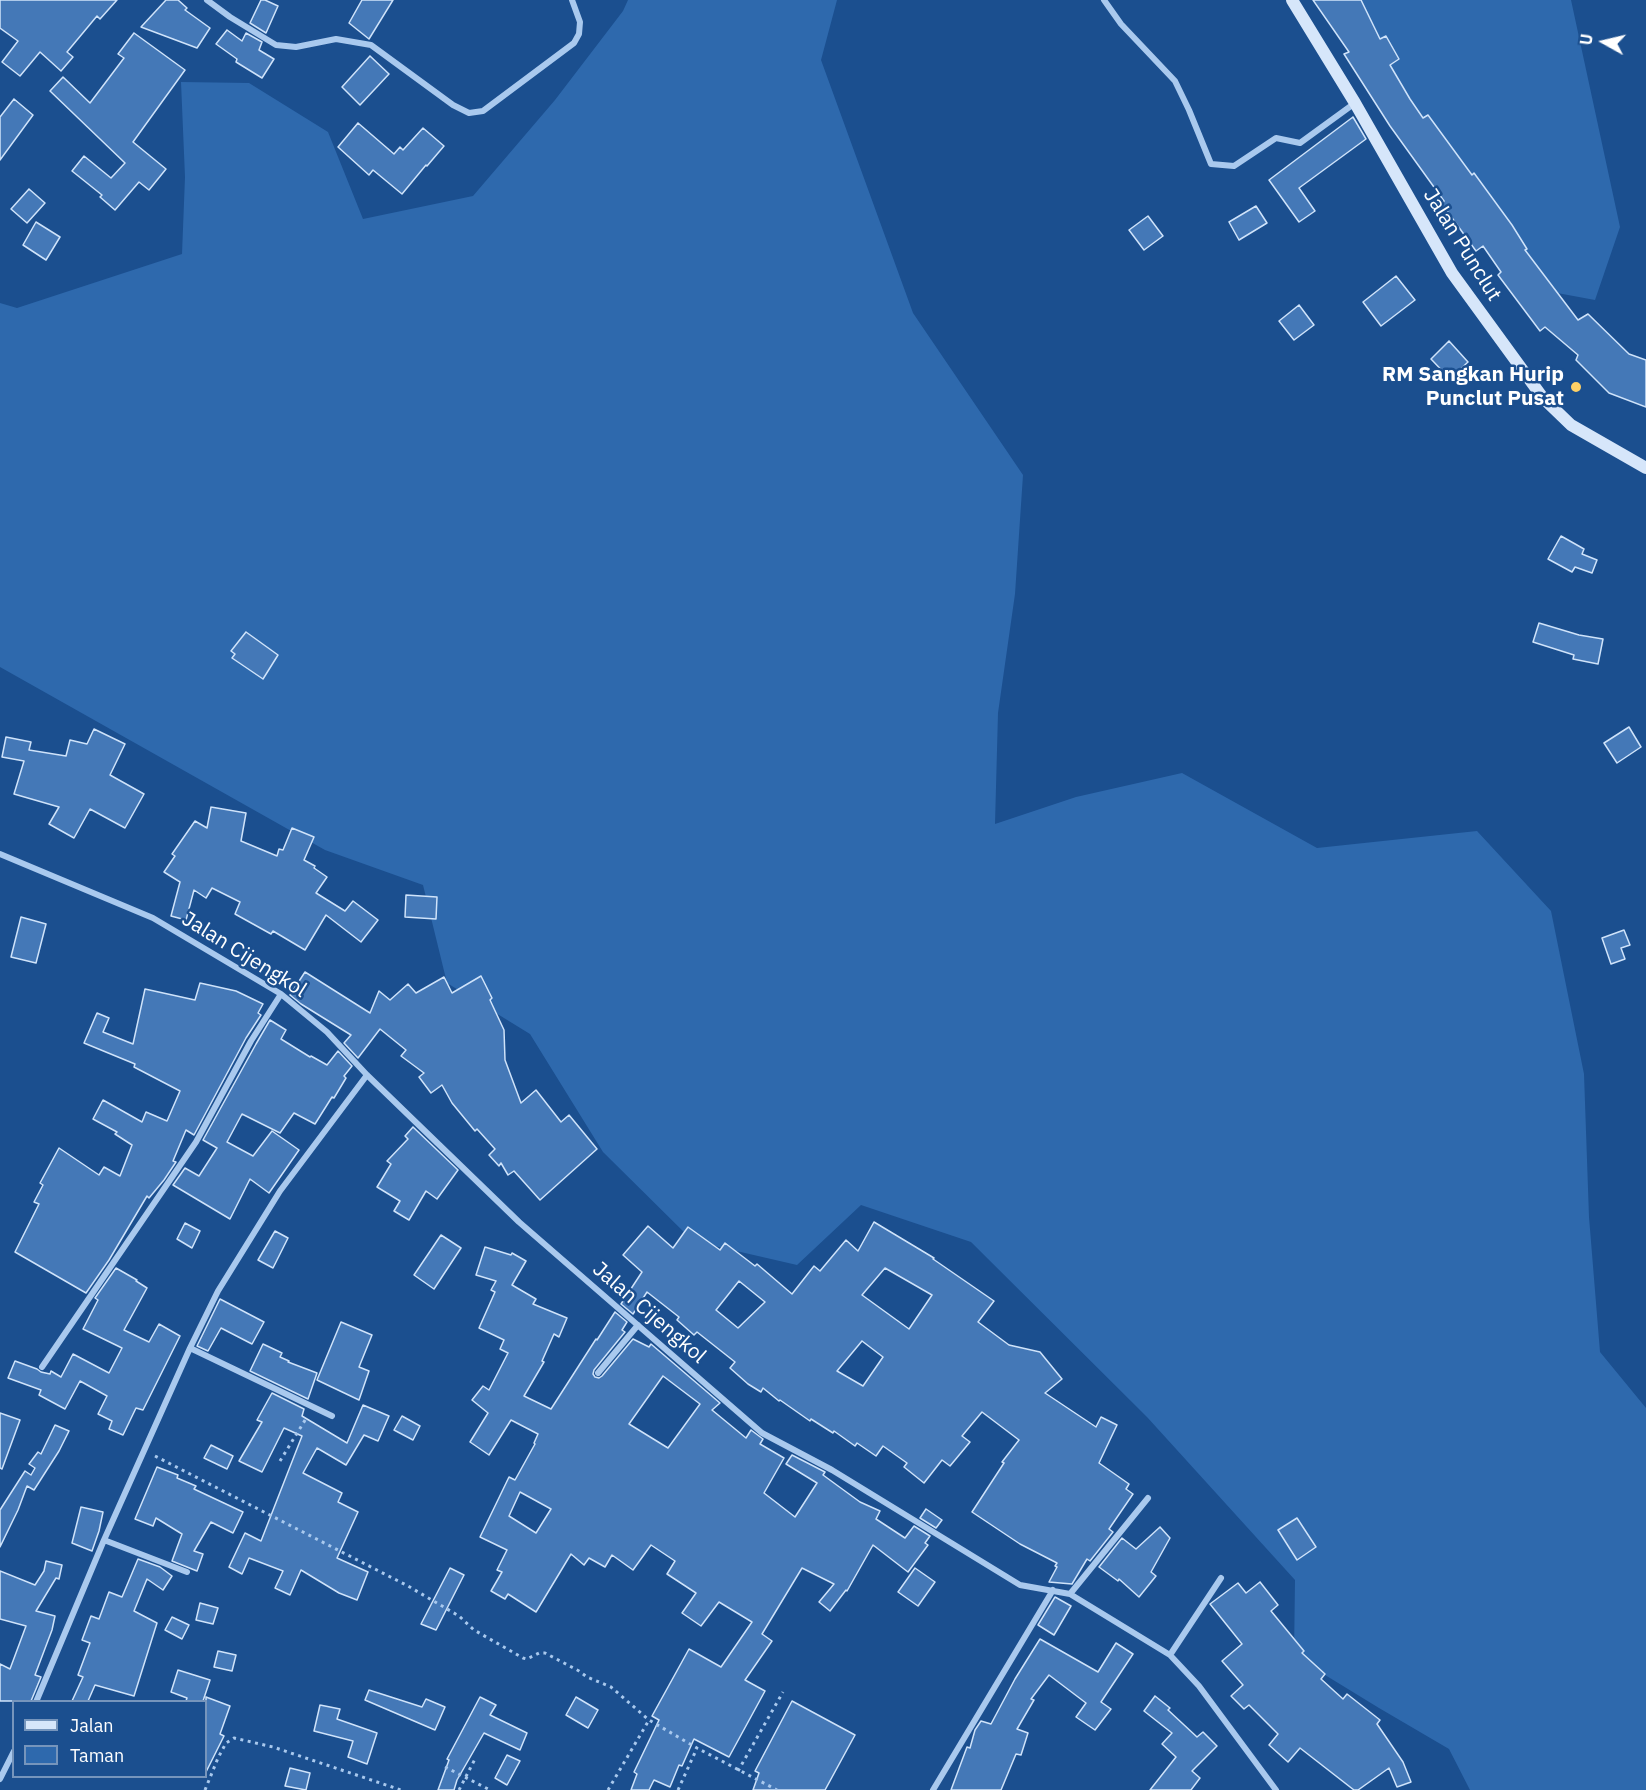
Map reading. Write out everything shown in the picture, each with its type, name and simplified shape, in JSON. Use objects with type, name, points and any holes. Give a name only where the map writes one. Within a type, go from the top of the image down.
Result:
[{"type":"main road","name":"Jalan Punclut","points":[[1292,0],[1355,103],[1452,273],[1543,398],[1571,425],[1646,468]]},
{"type":"street","points":[[207,0],[276,45],[296,47],[336,39],[370,45],[453,105],[470,113],[483,111],[574,43],[579,34],[580,22],[572,0]]},
{"type":"street","points":[[1104,0],[1121,24],[1174,81],[1189,110],[1211,164],[1234,166],[1276,138],[1300,143],[1355,103]]},
{"type":"street","name":"Jalan Cijengkol","points":[[0,854],[153,918],[281,994],[327,1032],[367,1075],[519,1222],[762,1433],[832,1470],[1020,1584],[1070,1594],[1170,1655],[1199,1686],[1276,1790]]},
{"type":"street","points":[[42,1368],[196,1142],[251,1041],[281,994]]},
{"type":"street","points":[[36,1700],[104,1540],[218,1291],[280,1191],[367,1075]]},
{"type":"street","points":[[598,1373],[638,1325]]},
{"type":"street","points":[[190,1348],[333,1416]]},
{"type":"street","points":[[1070,1594],[1148,1498]]},
{"type":"street","points":[[104,1540],[187,1572]]},
{"type":"street","points":[[1170,1655],[1221,1578]]},
{"type":"street","points":[[933,1790],[1053,1590]]},
{"type":"street","points":[[0,1779],[12,1755]]},
{"type":"path","points":[[280,1461],[312,1407]]},
{"type":"path","points":[[145,1451],[408,1586],[459,1617],[474,1630],[523,1658],[527,1659],[539,1653],[545,1653],[587,1677],[611,1687],[649,1720],[738,1771],[777,1790]]},
{"type":"path","points":[[738,1771],[783,1692]]},
{"type":"path","points":[[608,1790],[649,1720]]},
{"type":"path","points":[[205,1790],[222,1750],[226,1743],[234,1738],[273,1747],[401,1790]]},
{"type":"path","points":[[678,1790],[697,1748]]},
{"type":"path","points":[[459,1790],[475,1758]]},
{"type":"path","points":[[445,1767],[490,1790]]},
{"type":"green space","points":[[628,0],[837,0],[821,60],[913,313],[1023,475],[1015,594],[998,713],[995,824],[1076,797],[1182,773],[1317,848],[1477,831],[1551,911],[1584,1074],[1589,1217],[1600,1352],[1646,1408],[1646,1790],[1470,1790],[1449,1749],[1294,1656],[1295,1580],[1147,1417],[971,1242],[861,1205],[797,1265],[693,1241],[603,1152],[530,1034],[447,983],[423,885],[325,850],[0,667],[0,303],[17,308],[182,254],[185,177],[181,82],[249,83],[328,132],[363,219],[473,196],[555,100],[623,11]]},
{"type":"green space","points":[[1353,0],[1571,0],[1620,227],[1595,300],[1541,290],[1432,138]]},
{"type":"building","points":[[0,0],[117,0],[100,19],[97,16],[67,52],[73,57],[61,71],[40,52],[20,76],[2,62],[18,41],[0,28]]},
{"type":"building","points":[[166,0],[178,0],[187,8],[185,10],[210,28],[197,48],[141,27]]},
{"type":"building","points":[[261,0],[278,6],[266,33],[250,23]]},
{"type":"building","points":[[362,0],[393,0],[369,39],[349,23]]},
{"type":"building","points":[[1313,0],[1361,0],[1380,39],[1386,36],[1399,59],[1390,65],[1410,99],[1423,118],[1428,115],[1472,175],[1474,173],[1512,225],[1527,249],[1525,250],[1578,320],[1588,314],[1629,354],[1646,360],[1646,407],[1609,393],[1576,360],[1578,355],[1545,327],[1540,331],[1498,275],[1501,272],[1483,246],[1476,251],[1442,204],[1444,201],[1390,126],[1344,54],[1349,52]]},
{"type":"building","points":[[227,30],[242,41],[246,33],[262,42],[259,50],[274,59],[262,78],[236,62],[237,59],[216,44]]},
{"type":"building","points":[[134,33],[185,70],[133,142],[166,169],[149,190],[139,182],[115,210],[100,197],[102,195],[72,171],[84,156],[111,178],[125,163],[50,91],[63,77],[90,103],[124,58],[118,54]]},
{"type":"building","points":[[370,56],[389,74],[360,105],[342,87]]},
{"type":"building","points":[[14,99],[33,115],[0,160],[0,117]]},
{"type":"building","points":[[1353,117],[1366,139],[1299,188],[1315,211],[1299,222],[1269,180]]},
{"type":"building","points":[[358,123],[394,154],[400,147],[403,150],[423,128],[444,146],[402,194],[373,170],[369,175],[338,147]]},
{"type":"building","points":[[29,189],[45,203],[27,223],[11,209]]},
{"type":"building","points":[[1256,206],[1267,223],[1239,240],[1229,222]]},
{"type":"building","points":[[1148,216],[1163,236],[1144,250],[1129,230]]},
{"type":"building","points":[[36,222],[60,237],[46,260],[23,245]]},
{"type":"building","points":[[1396,276],[1415,300],[1381,326],[1363,302]]},
{"type":"building","points":[[1299,305],[1314,325],[1294,340],[1279,321]]},
{"type":"building","points":[[1449,341],[1468,362],[1450,379],[1431,359]]},
{"type":"building","points":[[1561,536],[1584,549],[1582,554],[1597,560],[1592,573],[1575,567],[1572,572],[1548,559]]},
{"type":"building","points":[[1539,623],[1579,635],[1603,639],[1598,664],[1573,659],[1574,655],[1533,642]]},
{"type":"building","points":[[246,632],[278,655],[263,679],[232,658],[235,654],[231,651]]},
{"type":"building","points":[[1629,727],[1641,747],[1617,763],[1604,743]]},
{"type":"building","points":[[94,729],[125,744],[110,775],[144,794],[125,828],[90,809],[74,838],[49,824],[59,807],[14,794],[24,761],[2,757],[6,737],[31,742],[29,750],[66,756],[70,740],[87,744]]},
{"type":"building","points":[[211,807],[246,813],[241,841],[277,856],[279,849],[283,850],[292,828],[314,837],[304,860],[327,877],[316,893],[345,911],[353,901],[378,920],[361,942],[326,915],[305,950],[273,931],[271,934],[235,914],[240,902],[212,888],[206,898],[194,890],[186,920],[171,916],[180,882],[164,872],[175,856],[172,854],[195,821],[207,828]]},
{"type":"building","points":[[406,895],[437,897],[436,919],[405,917]]},
{"type":"building","points":[[21,917],[46,924],[36,963],[11,957]]},
{"type":"building","points":[[1624,930],[1630,945],[1621,948],[1625,959],[1611,964],[1602,938]]},
{"type":"building","points":[[305,972],[370,1013],[379,991],[390,1000],[408,984],[416,993],[444,977],[452,993],[481,976],[504,1030],[505,1060],[521,1103],[536,1090],[561,1122],[569,1115],[597,1149],[540,1200],[514,1171],[508,1175],[501,1163],[499,1166],[489,1155],[495,1149],[477,1129],[475,1131],[452,1103],[442,1085],[431,1093],[419,1077],[424,1073],[401,1056],[406,1050],[380,1029],[358,1058],[344,1043],[351,1035],[290,995]]},
{"type":"building","points":[[200,983],[236,991],[263,1004],[258,1013],[261,1015],[246,1038],[194,1135],[186,1130],[173,1161],[176,1162],[149,1198],[147,1196],[109,1260],[86,1293],[15,1252],[39,1204],[34,1202],[43,1185],[40,1183],[59,1148],[99,1175],[104,1167],[120,1176],[132,1145],[115,1134],[117,1132],[93,1119],[103,1100],[142,1122],[146,1112],[167,1121],[180,1091],[134,1067],[135,1064],[84,1043],[97,1013],[109,1018],[103,1032],[133,1044],[145,989],[195,1000]]},
{"type":"building","points":[[270,1020],[286,1030],[281,1039],[310,1057],[327,1065],[338,1051],[352,1066],[344,1076],[346,1078],[334,1098],[332,1097],[315,1124],[294,1113],[280,1133],[242,1114],[227,1142],[253,1156],[272,1131],[299,1150],[269,1193],[250,1179],[230,1219],[173,1185],[185,1168],[199,1176],[217,1148],[203,1140]]},
{"type":"building","points":[[413,1127],[458,1170],[437,1199],[426,1191],[409,1220],[394,1211],[400,1201],[377,1187],[391,1164],[387,1161],[408,1139],[405,1136]]},
{"type":"building","points":[[874,1222],[934,1258],[994,1301],[978,1322],[1009,1345],[1040,1352],[1062,1379],[1045,1393],[1096,1427],[1101,1417],[1117,1425],[1099,1463],[1129,1484],[1126,1489],[1133,1494],[1109,1529],[1113,1532],[1090,1561],[1087,1559],[1072,1584],[1049,1582],[1057,1563],[1020,1544],[972,1512],[1004,1463],[1002,1462],[1019,1440],[982,1412],[962,1436],[970,1442],[950,1466],[942,1460],[924,1483],[904,1467],[907,1463],[883,1446],[876,1456],[857,1443],[855,1446],[834,1431],[833,1433],[811,1419],[810,1421],[763,1388],[761,1392],[748,1384],[730,1368],[735,1362],[697,1332],[694,1335],[677,1320],[679,1317],[647,1292],[633,1314],[621,1304],[642,1272],[623,1255],[648,1226],[673,1248],[688,1227],[720,1250],[725,1243],[755,1266],[757,1264],[792,1294],[814,1266],[820,1271],[846,1240],[858,1251]],"holes":[[[885,1268],[932,1295],[909,1329],[862,1295]],[[739,1281],[765,1302],[738,1328],[716,1310]],[[862,1341],[883,1357],[863,1386],[837,1371]]]},
{"type":"building","points":[[185,1223],[200,1231],[192,1248],[177,1239]]},
{"type":"building","points":[[275,1231],[288,1238],[273,1268],[258,1260]]},
{"type":"building","points":[[441,1235],[461,1248],[434,1289],[414,1275]]},
{"type":"building","points":[[485,1247],[511,1255],[512,1253],[526,1261],[512,1285],[536,1299],[533,1304],[567,1318],[559,1337],[554,1334],[542,1361],[544,1362],[524,1396],[551,1409],[615,1312],[627,1322],[622,1330],[625,1332],[594,1370],[595,1377],[602,1376],[633,1339],[649,1347],[651,1344],[720,1403],[712,1410],[746,1438],[751,1430],[763,1439],[760,1444],[784,1458],[764,1493],[795,1517],[817,1483],[786,1464],[792,1455],[825,1472],[823,1475],[860,1502],[880,1511],[876,1519],[905,1538],[914,1526],[930,1536],[925,1543],[928,1545],[908,1572],[873,1545],[847,1591],[830,1611],[819,1602],[834,1584],[802,1568],[762,1634],[772,1641],[745,1680],[765,1691],[729,1757],[694,1739],[670,1787],[654,1780],[649,1790],[631,1790],[637,1774],[634,1772],[659,1720],[652,1716],[689,1649],[721,1667],[752,1622],[719,1602],[701,1626],[682,1613],[696,1593],[667,1574],[675,1561],[651,1545],[633,1570],[612,1555],[605,1567],[589,1558],[584,1565],[571,1554],[536,1612],[508,1594],[505,1599],[491,1591],[502,1572],[497,1570],[507,1550],[480,1537],[509,1477],[515,1480],[538,1434],[511,1420],[489,1455],[470,1442],[488,1413],[472,1400],[483,1386],[489,1390],[508,1353],[500,1349],[504,1340],[479,1328],[495,1292],[491,1290],[496,1281],[476,1275]],"holes":[[[663,1376],[700,1404],[668,1448],[629,1424]],[[520,1492],[551,1509],[536,1533],[509,1516]]]},
{"type":"building","points":[[116,1268],[147,1288],[124,1330],[149,1342],[159,1324],[180,1336],[143,1410],[136,1408],[123,1435],[109,1429],[112,1421],[98,1414],[107,1396],[80,1381],[65,1409],[39,1395],[41,1390],[8,1378],[15,1361],[41,1372],[50,1374],[51,1371],[61,1377],[73,1354],[109,1373],[122,1348],[83,1329],[98,1300],[95,1298]]},
{"type":"building","points":[[220,1299],[264,1322],[252,1344],[221,1328],[208,1351],[197,1346]]},
{"type":"building","points":[[341,1322],[372,1335],[359,1367],[369,1371],[359,1400],[317,1380]]},
{"type":"building","points":[[263,1344],[282,1353],[280,1357],[288,1362],[317,1373],[308,1399],[250,1371]]},
{"type":"building","points":[[272,1393],[304,1409],[302,1416],[347,1443],[363,1405],[389,1416],[378,1441],[364,1435],[346,1465],[317,1448],[303,1473],[342,1493],[338,1502],[358,1512],[337,1558],[368,1572],[357,1600],[339,1593],[301,1570],[290,1595],[275,1588],[283,1571],[249,1558],[242,1574],[229,1567],[245,1533],[261,1541],[302,1436],[284,1428],[262,1472],[239,1461],[262,1422],[257,1420]]},
{"type":"building","points":[[0,1413],[20,1420],[2,1469],[0,1468]]},
{"type":"building","points":[[402,1416],[420,1426],[413,1440],[394,1430]]},
{"type":"building","points":[[55,1425],[69,1431],[34,1490],[27,1486],[0,1547],[0,1510],[25,1471],[31,1475],[35,1468],[29,1464],[38,1452],[41,1454]]},
{"type":"building","points":[[211,1445],[233,1456],[227,1469],[204,1458]]},
{"type":"building","points":[[157,1467],[178,1475],[177,1478],[196,1486],[194,1489],[243,1512],[233,1533],[211,1522],[194,1551],[203,1554],[197,1571],[172,1561],[182,1534],[156,1518],[153,1526],[135,1519]]},
{"type":"building","points":[[81,1507],[103,1512],[92,1551],[72,1543]]},
{"type":"building","points":[[926,1509],[942,1520],[936,1528],[920,1518]]},
{"type":"building","points":[[1297,1518],[1316,1547],[1297,1560],[1278,1530]]},
{"type":"building","points":[[1160,1527],[1170,1538],[1151,1572],[1156,1576],[1139,1597],[1119,1579],[1118,1581],[1099,1567],[1122,1538],[1136,1549]]},
{"type":"building","points":[[138,1559],[160,1567],[172,1576],[163,1590],[147,1579],[134,1611],[157,1623],[134,1696],[95,1685],[88,1700],[72,1700],[83,1677],[78,1675],[90,1643],[82,1640],[91,1616],[99,1619],[109,1592],[122,1597]]},
{"type":"building","points":[[46,1561],[62,1565],[59,1579],[56,1578],[36,1611],[55,1616],[35,1675],[41,1677],[31,1700],[0,1701],[0,1664],[10,1669],[26,1626],[0,1619],[0,1571],[35,1585],[44,1571]]},
{"type":"building","points":[[450,1568],[464,1575],[436,1630],[421,1624]]},
{"type":"building","points":[[915,1568],[935,1582],[918,1606],[898,1592]]},
{"type":"building","points":[[1260,1582],[1278,1605],[1271,1611],[1304,1651],[1302,1653],[1325,1674],[1321,1679],[1343,1699],[1347,1694],[1380,1720],[1377,1724],[1403,1762],[1411,1782],[1397,1787],[1389,1768],[1358,1790],[1354,1790],[1300,1748],[1288,1762],[1269,1745],[1278,1734],[1249,1705],[1244,1709],[1231,1696],[1243,1685],[1222,1661],[1242,1644],[1210,1604],[1238,1583],[1246,1593]]},
{"type":"building","points":[[1055,1597],[1071,1606],[1054,1635],[1038,1625]]},
{"type":"building","points":[[200,1603],[218,1608],[213,1624],[196,1620]]},
{"type":"building","points":[[172,1617],[189,1625],[182,1639],[165,1630]]},
{"type":"building","points":[[1040,1639],[1098,1672],[1116,1643],[1133,1654],[1101,1702],[1111,1709],[1095,1730],[1076,1717],[1086,1703],[1049,1675],[1031,1699],[1034,1700],[1017,1729],[1028,1733],[1021,1755],[1016,1754],[1001,1790],[951,1790],[967,1747],[970,1748],[975,1730],[981,1721],[991,1724]]},
{"type":"building","points":[[218,1651],[236,1655],[232,1671],[214,1667]]},
{"type":"building","points":[[178,1670],[210,1680],[203,1700],[186,1700],[187,1698],[171,1692]]},
{"type":"building","points":[[369,1690],[422,1707],[426,1699],[445,1707],[435,1730],[365,1700]]},
{"type":"building","points":[[1155,1696],[1170,1708],[1168,1710],[1197,1737],[1203,1732],[1217,1746],[1192,1771],[1200,1778],[1191,1790],[1150,1790],[1176,1757],[1162,1744],[1172,1733],[1144,1711]]},
{"type":"building","points":[[206,1697],[230,1706],[220,1734],[224,1736],[207,1770],[207,1700]]},
{"type":"building","points":[[480,1697],[496,1705],[490,1715],[527,1733],[520,1750],[484,1733],[457,1780],[454,1790],[438,1790],[449,1760],[447,1759]]},
{"type":"building","points":[[576,1697],[598,1710],[588,1728],[566,1715]]},
{"type":"building","points":[[792,1701],[855,1735],[825,1790],[753,1790],[759,1773],[755,1771]]},
{"type":"building","points":[[320,1705],[340,1709],[337,1719],[377,1733],[367,1764],[348,1757],[353,1741],[314,1731]]},
{"type":"building","points":[[507,1755],[520,1761],[507,1785],[495,1778]]},
{"type":"building","points":[[290,1768],[310,1773],[306,1790],[285,1786]]},
{"type":"place","name":"RM Sangkan Hurip Punclut Pusat","points":[[1576,387]]}]
